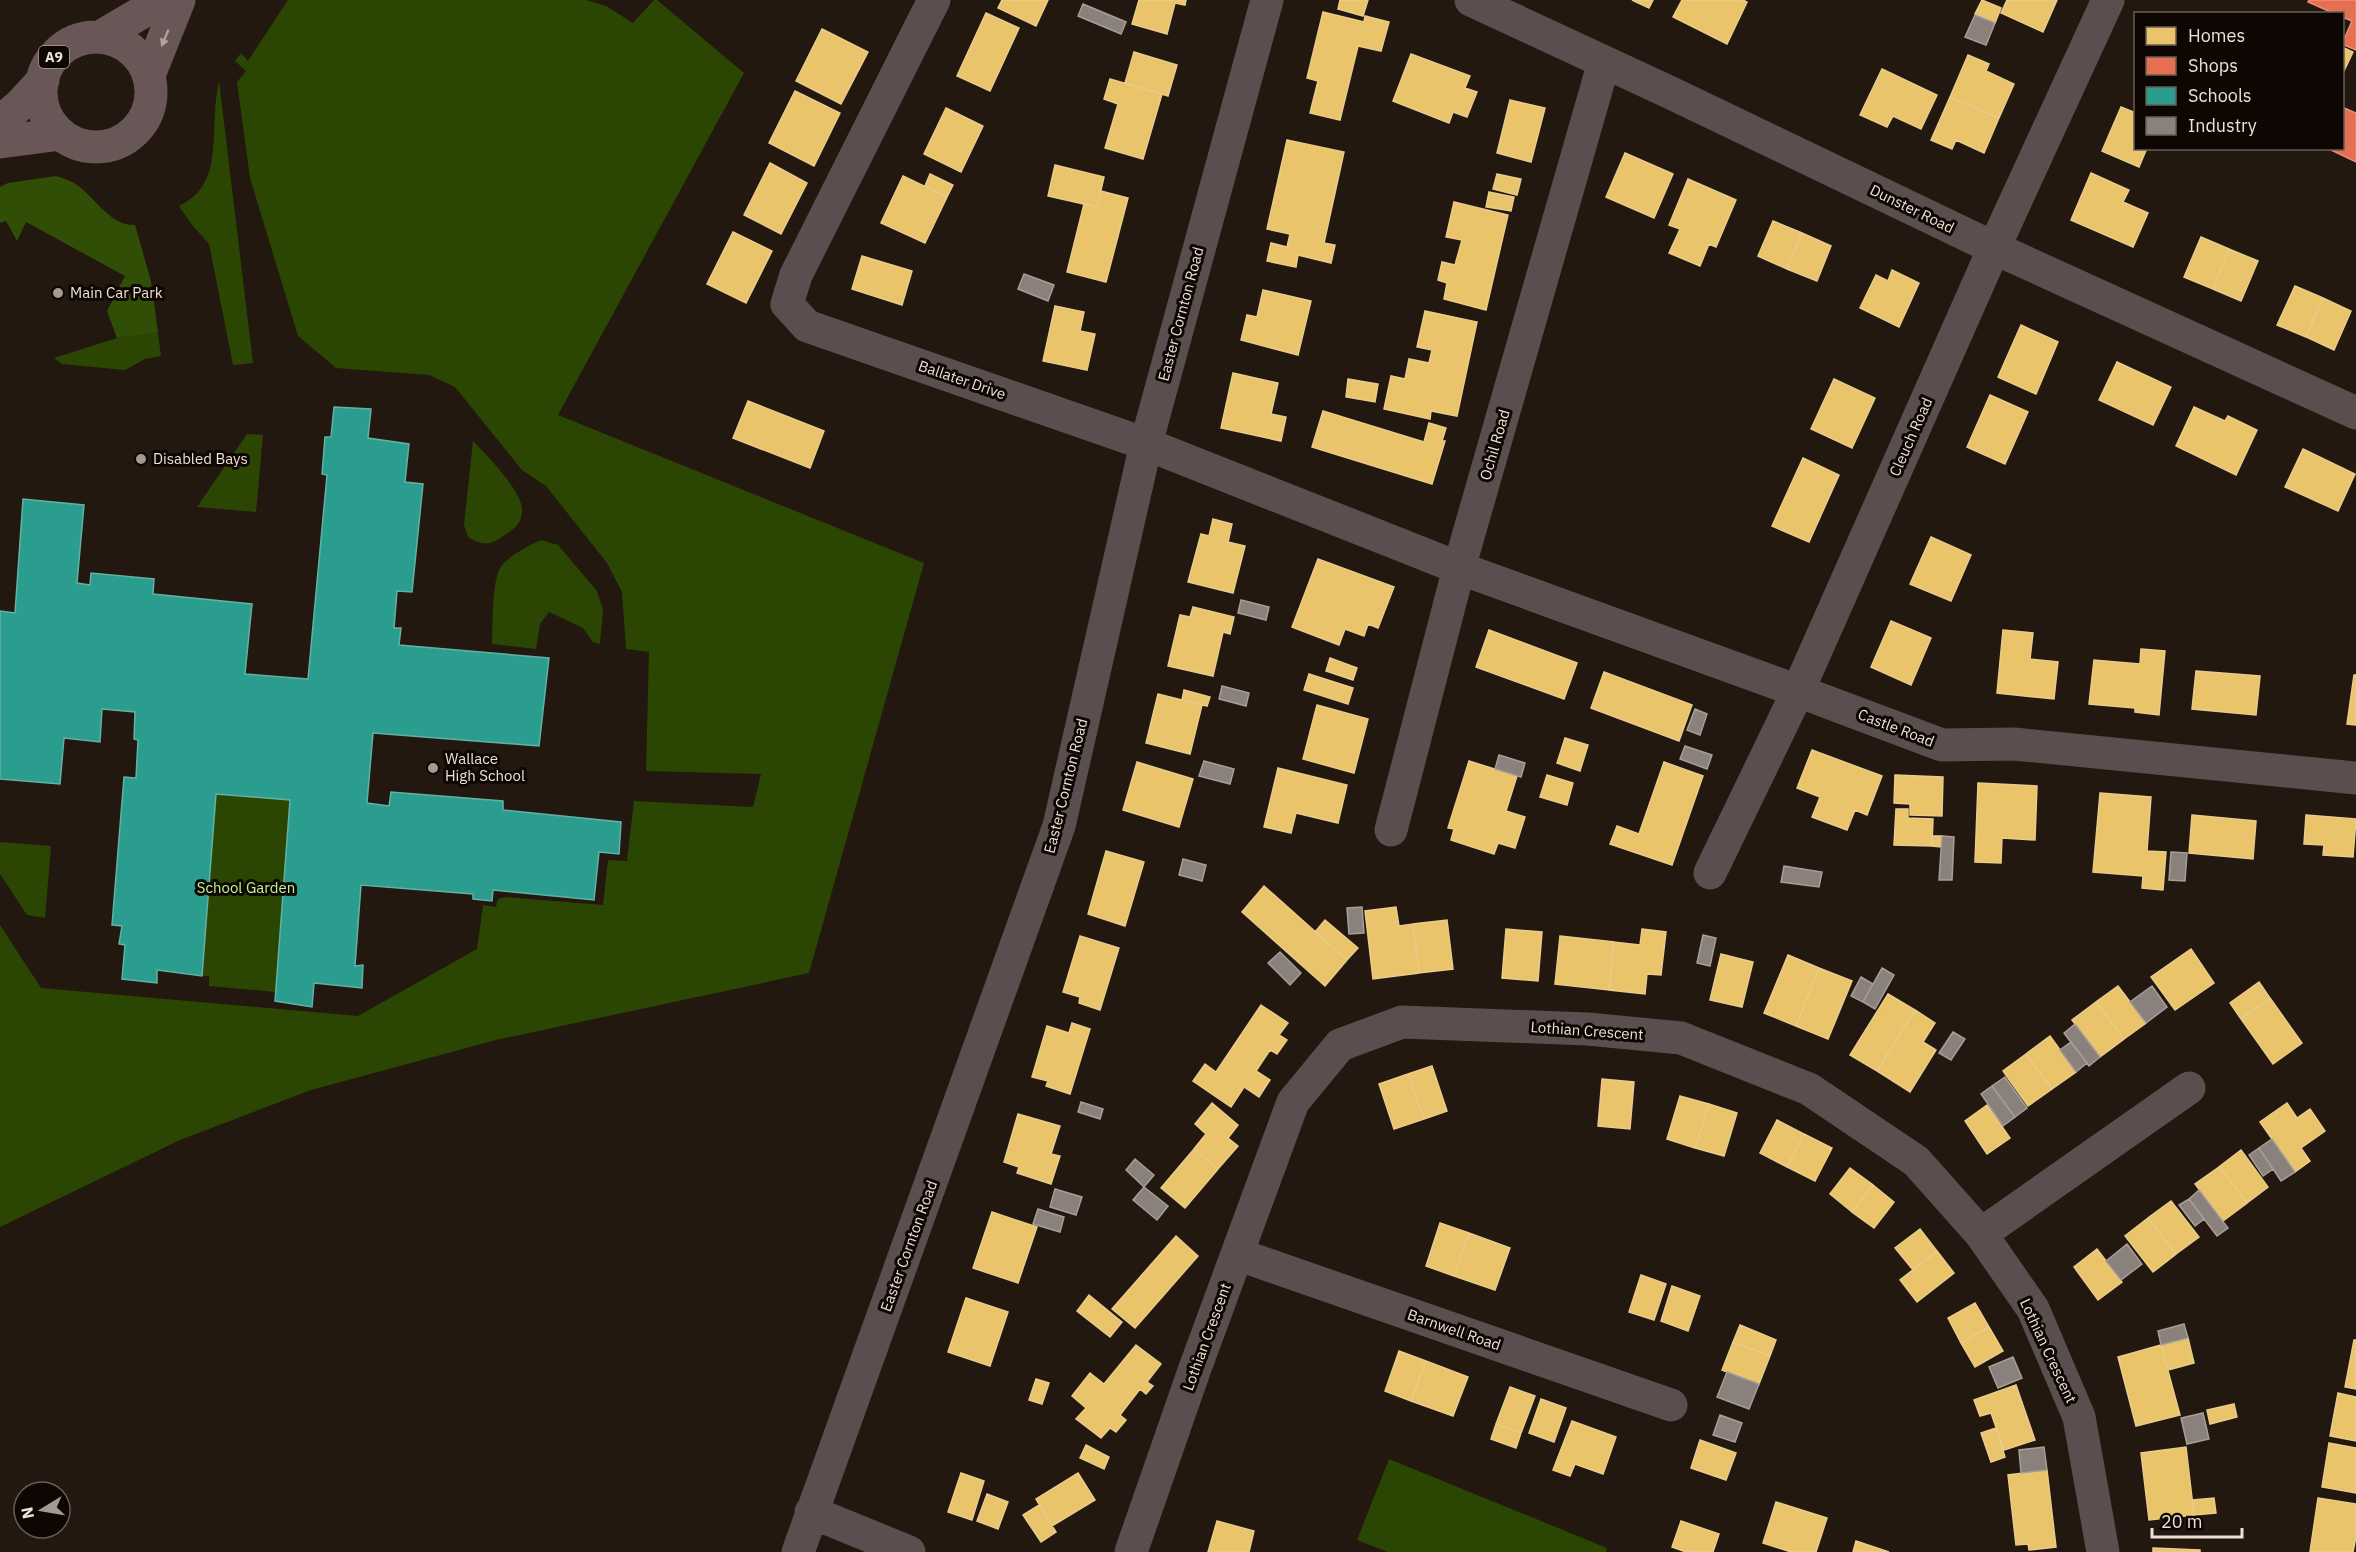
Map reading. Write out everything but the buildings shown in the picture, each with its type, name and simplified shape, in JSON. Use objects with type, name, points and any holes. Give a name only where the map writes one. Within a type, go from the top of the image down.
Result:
[{"type":"main road","name":"A9","points":[[61,134],[51,123],[44,110],[41,95],[48,65],[57,53],[77,40],[100,37],[163,0]]},
{"type":"main road","points":[[149,75],[179,0]]},
{"type":"main road","points":[[0,142],[61,134],[80,145],[97,147],[112,144],[127,137],[139,126],[148,111],[151,93],[149,75],[142,60],[130,48],[116,40],[100,37]]},
{"type":"main road","name":"A9","points":[[0,122],[20,105],[43,80]]},
{"type":"street","name":"Ballater Drive","points":[[934,0],[796,274],[787,304],[807,326],[1146,444],[1459,568]]},
{"type":"street","name":"Easter Cornton Road","points":[[798,1552],[1059,826],[1146,444],[1267,0]]},
{"type":"street","name":"Dunster Road","points":[[1471,0],[1994,248],[2356,413]]},
{"type":"street","name":"Cleuch Road","points":[[1710,873],[1798,691],[1994,248],[2108,0]]},
{"type":"street","name":"Ochil Road","points":[[1391,830],[1459,568],[1604,62]]},
{"type":"street","name":"Castle Road","points":[[1459,568],[1942,745],[2014,744],[2356,778]]},
{"type":"street","name":"Lothian Crescent","points":[[1131,1552],[1293,1102],[1340,1045],[1402,1022],[1588,1029],[1681,1038],[1809,1089],[1916,1161],[1981,1234],[2032,1309],[2079,1417],[2103,1552]]},
{"type":"street","points":[[1981,1234],[2189,1088]]},
{"type":"street","name":"Barnwell Road","points":[[1237,1254],[1671,1405]]},
{"type":"street","points":[[811,1512],[909,1552]]},
{"type":"green space","points":[[288,0],[586,0],[606,6],[633,23],[654,0],[657,0],[744,73],[558,415],[924,563],[809,973],[496,1040],[311,1090],[180,1140],[0,1227],[0,925],[41,988],[358,1016],[477,949],[483,905],[496,907],[498,899],[506,897],[603,905],[608,860],[627,861],[634,801],[753,807],[761,774],[646,771],[649,652],[626,649],[622,592],[607,563],[546,486],[522,470],[455,387],[429,375],[336,368],[298,336],[250,178],[237,82],[246,71],[235,61],[241,53],[248,61]]},
{"type":"green space","points":[[219,81],[253,363],[233,365],[209,244],[179,206],[201,189],[207,178],[213,154]]},
{"type":"green space","points":[[56,176],[81,188],[117,221],[135,225],[151,281],[158,333],[117,338],[107,311],[125,276],[26,222],[17,241],[6,221],[0,223],[0,187],[8,183]]},
{"type":"green space","points":[[158,333],[161,356],[145,359],[125,370],[62,364],[54,358],[117,338]]},
{"type":"green space","points":[[247,434],[263,435],[256,512],[197,507]]},
{"type":"green space","points":[[473,441],[511,485],[521,505],[522,513],[518,524],[502,537],[489,543],[477,542],[468,537],[464,525]]},
{"type":"green space","points":[[541,540],[558,545],[597,591],[603,610],[600,644],[593,642],[583,628],[549,612],[540,624],[536,649],[492,644],[494,591],[498,572],[510,557]]},
{"type":"green space","name":"School Garden","points":[[216,794],[290,800],[276,992],[209,986],[209,976],[202,976]]},
{"type":"green space","points":[[0,842],[51,846],[45,918],[27,915],[0,874]]},
{"type":"green space","points":[[1389,1459],[1607,1548],[1606,1552],[1388,1552],[1357,1540]]},
{"type":"place","name":"Main Car Park","points":[[58,293]]},
{"type":"place","name":"Disabled Bays","points":[[141,459]]},
{"type":"place","name":"Wallace High School","points":[[433,768]]}]
